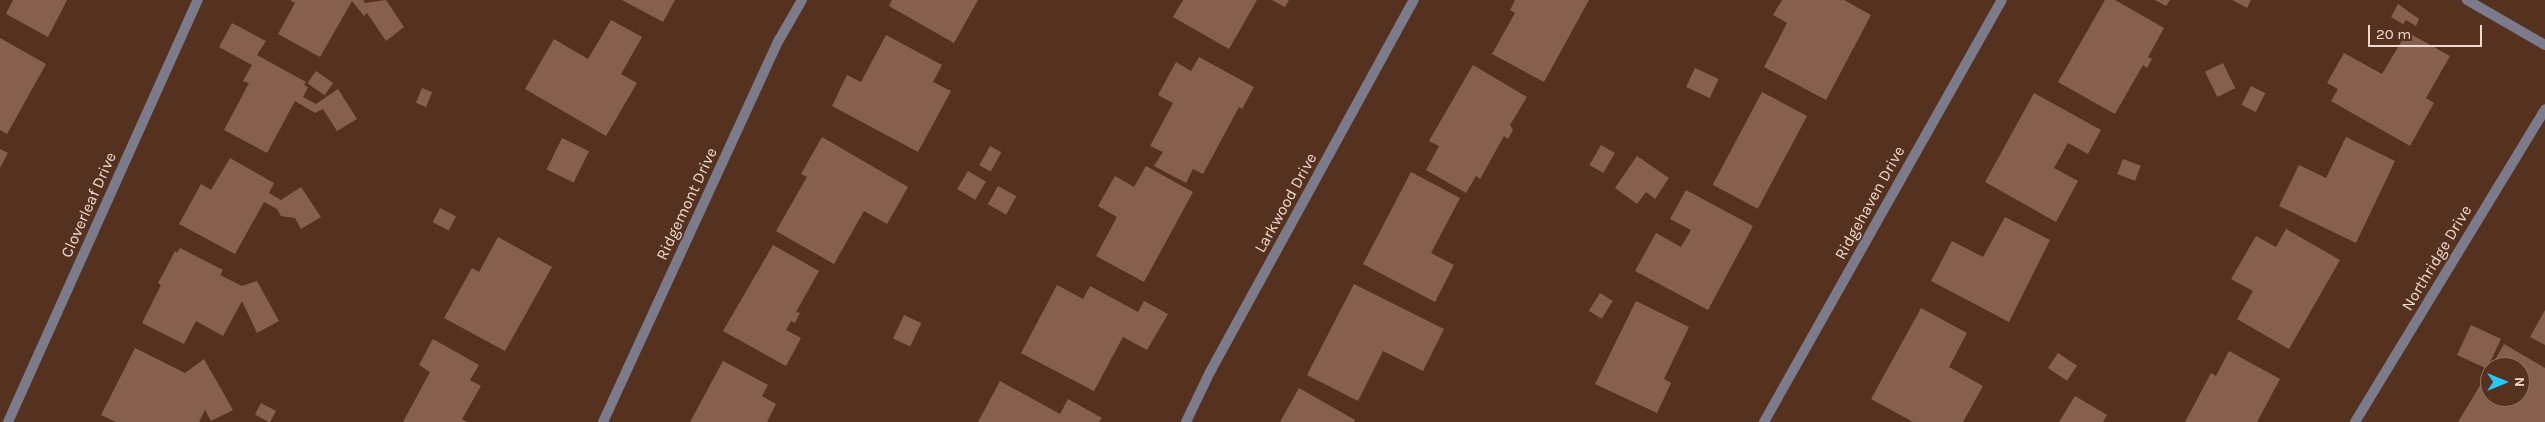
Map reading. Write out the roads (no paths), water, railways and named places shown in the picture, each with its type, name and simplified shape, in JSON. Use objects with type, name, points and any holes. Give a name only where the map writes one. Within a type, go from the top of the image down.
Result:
[{"type":"street","name":"Cloverleaf Drive","points":[[8,422],[198,0]]},
{"type":"street","name":"Ridgemont Drive","points":[[603,422],[779,40],[802,0]]},
{"type":"street","name":"Larkwood Drive","points":[[1186,422],[1210,372],[1414,0]]},
{"type":"street","name":"Ridgehaven Drive","points":[[1764,422],[2002,0]]},
{"type":"street","points":[[2467,0],[2545,45]]},
{"type":"street","name":"Northridge Drive","points":[[2355,422],[2545,109]]}]
